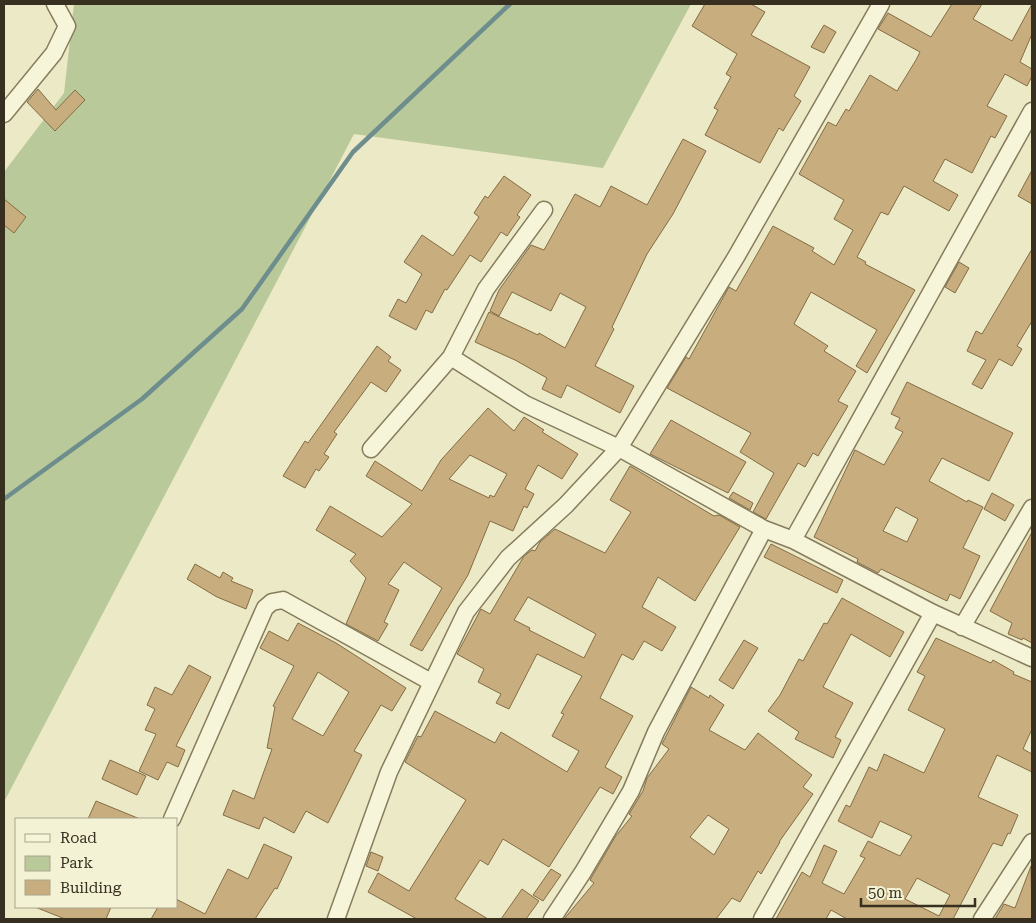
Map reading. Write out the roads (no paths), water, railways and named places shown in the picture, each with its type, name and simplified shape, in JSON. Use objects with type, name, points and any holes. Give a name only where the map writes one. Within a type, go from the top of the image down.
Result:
[{"type":"street","points":[[4,114],[54,53],[67,26],[55,4]]},
{"type":"street","points":[[336,919],[389,772],[430,682],[466,612],[508,558],[566,505],[619,448],[736,256],[881,4]]},
{"type":"street","points":[[793,540],[1032,111]]},
{"type":"street","points":[[371,449],[451,357],[486,289],[544,210]]},
{"type":"street","points":[[451,357],[525,404],[619,448],[764,529],[793,540],[933,614],[1032,658]]},
{"type":"street","points":[[962,627],[1032,508]]},
{"type":"street","points":[[552,919],[583,872],[631,791],[656,732],[764,529]]},
{"type":"street","points":[[172,818],[264,608],[272,602],[283,600],[430,682]]},
{"type":"street","points":[[762,919],[933,614]]},
{"type":"street","points":[[982,919],[1032,842]]},
{"type":"waterway","points":[[4,499],[142,399],[242,309],[353,152],[510,4]]}]
